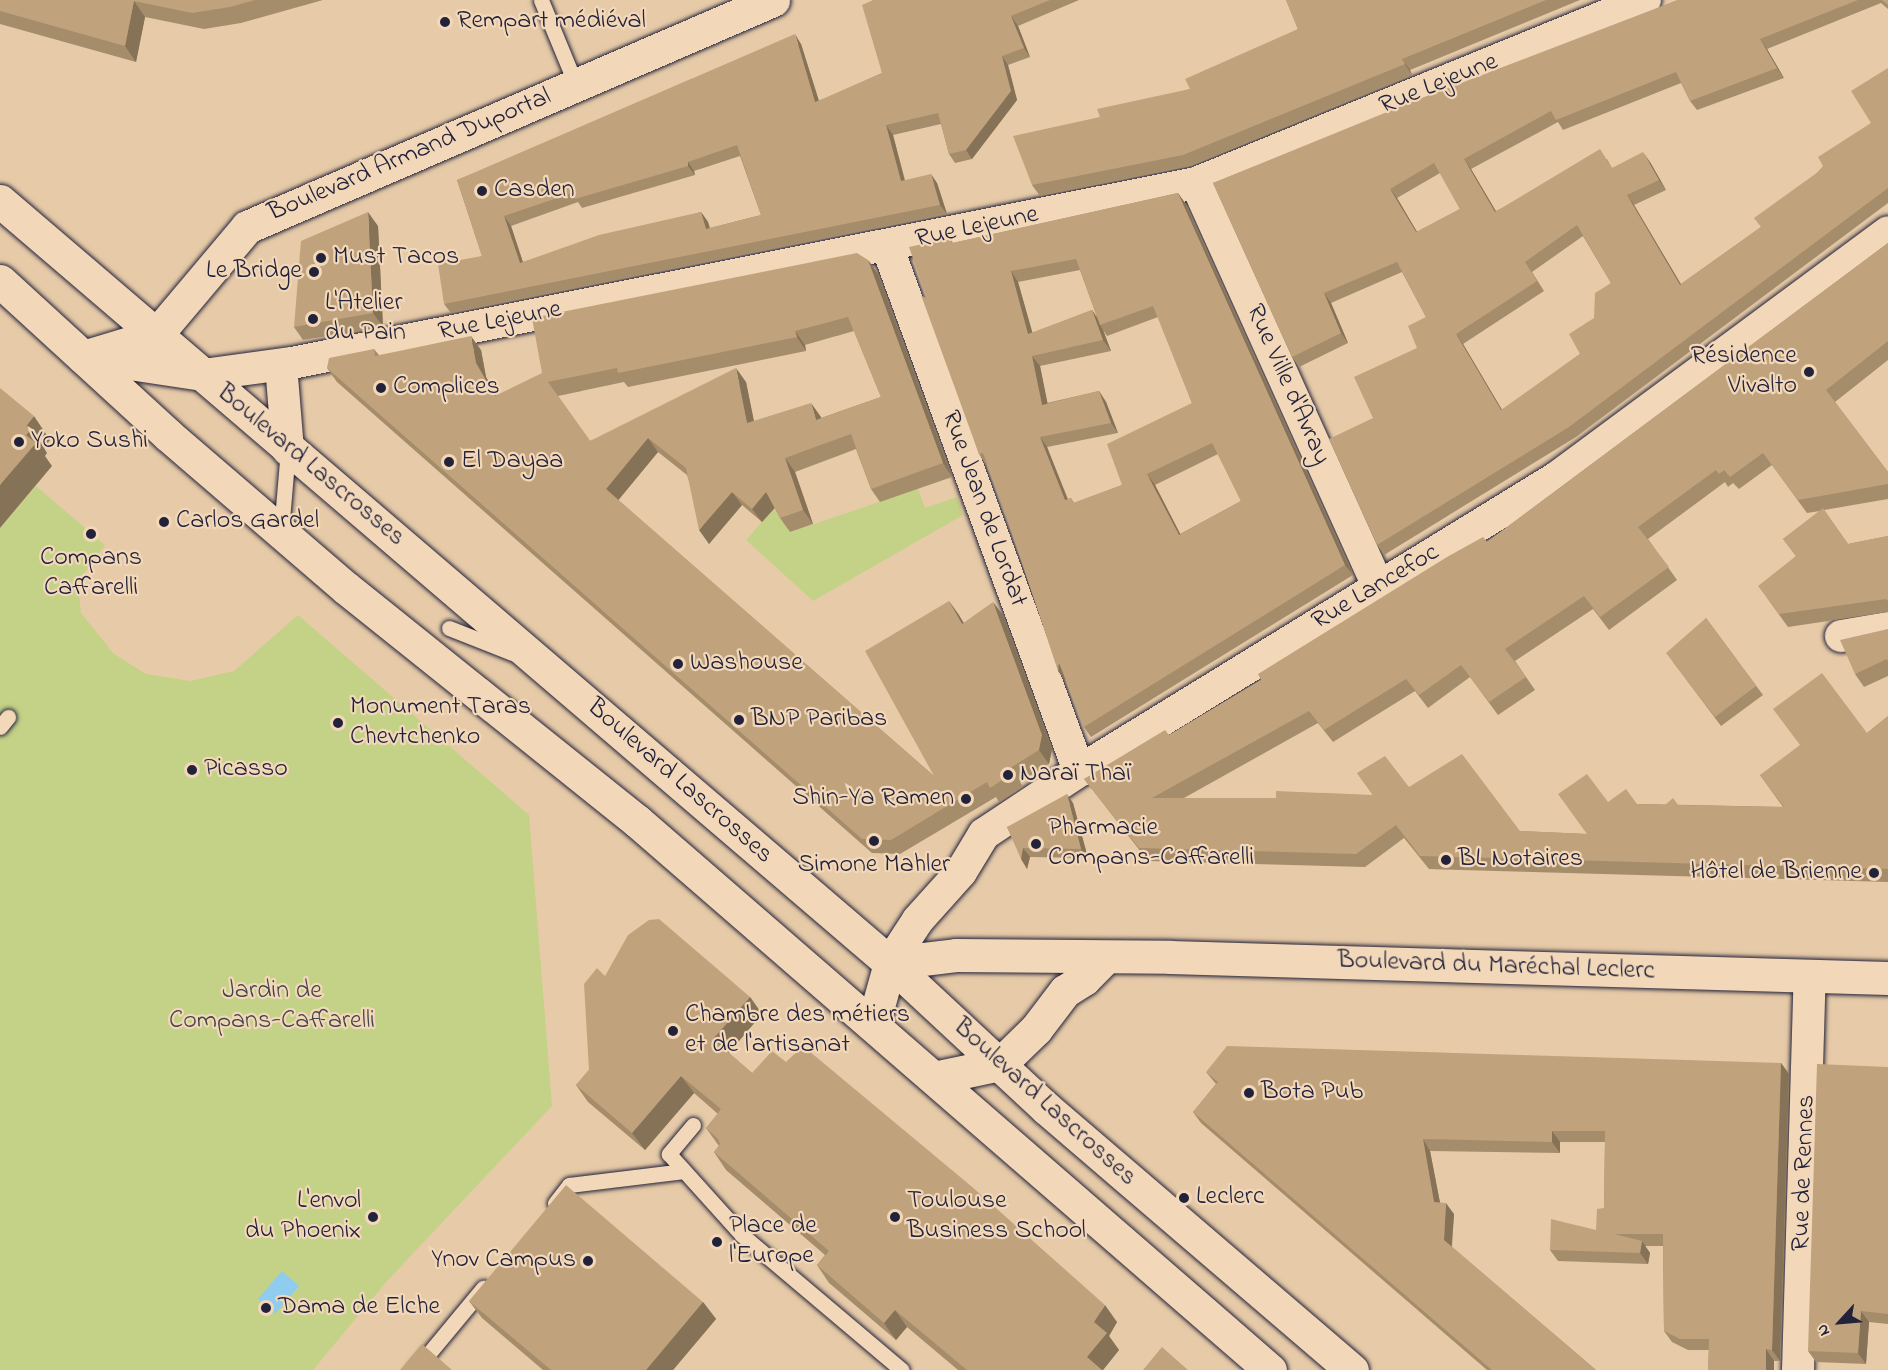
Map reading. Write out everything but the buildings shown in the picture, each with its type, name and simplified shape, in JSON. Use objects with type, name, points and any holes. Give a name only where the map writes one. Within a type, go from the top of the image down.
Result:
[{"type":"main road","name":"Boulevard Armand Duportal","points":[[156,335],[247,227],[773,0]]},
{"type":"main road","name":"Boulevard Lascrosses","points":[[0,201],[288,450],[890,963],[1168,1213],[1353,1370]]},
{"type":"main road","name":"Boulevard Lascrosses","points":[[0,281],[281,531],[628,813],[1270,1370]]},
{"type":"main road","points":[[83,357],[156,335]]},
{"type":"main road","name":"Boulevard du Maréchal Leclerc","points":[[890,963],[956,955],[1104,959],[1170,957],[1888,978]]},
{"type":"main road","points":[[934,1078],[1000,1064],[1036,1029],[1065,991],[1084,979],[1104,959]]},
{"type":"main road","points":[[873,1024],[890,963]]},
{"type":"street","name":"Rue Lejeune","points":[[83,357],[203,375],[281,365],[1196,183],[1645,0]]},
{"type":"street","name":"Rue Ville d'Avray","points":[[1196,183],[1378,586]]},
{"type":"street","name":"Rue Lancefoc","points":[[890,963],[918,920],[961,872],[984,834],[1079,771],[1556,478],[1888,232]]},
{"type":"street","name":"Rue Jean de Lordat","points":[[887,246],[1079,771]]},
{"type":"street","points":[[281,365],[288,450]]},
{"type":"street","points":[[1841,636],[1888,628]]},
{"type":"street","name":"Rue de Rennes","points":[[1798,1370],[1810,976]]},
{"type":"lane","points":[[541,0],[576,85]]},
{"type":"lane","points":[[281,531],[288,450]]},
{"type":"lane","points":[[449,628],[545,667]]},
{"type":"lane","points":[[693,1125],[669,1154],[742,1235],[902,1370]]},
{"type":"lane","points":[[546,1213],[569,1185],[684,1171]]},
{"type":"lane","points":[[415,1370],[492,1277]]},
{"type":"green space","name":"Jardin de Compans-Caffarelli","points":[[36,486],[105,545],[82,576],[79,594],[81,613],[114,654],[146,674],[190,681],[234,671],[298,615],[529,815],[552,1106],[387,1281],[313,1370],[0,1370],[0,528]]},
{"type":"green space","points":[[918,489],[925,508],[957,497],[963,515],[813,601],[746,540],[776,506],[790,532]]},
{"type":"water","points":[[282,1271],[299,1286],[275,1314],[258,1299]]},
{"type":"place","name":"Rempart médiéval","points":[[445,22]]},
{"type":"place","name":"Casden","points":[[482,191]]},
{"type":"place","name":"Must Tacos","points":[[321,258]]},
{"type":"place","name":"Le Bridge","points":[[314,272]]},
{"type":"place","name":"L'Atelier du Pain","points":[[313,319]]},
{"type":"place","name":"Résidence Vivalto","points":[[1809,372]]},
{"type":"place","name":"Complices","points":[[381,388]]},
{"type":"place","name":"Yoko Sushi","points":[[19,442]]},
{"type":"place","name":"El Dayaa","points":[[449,462]]},
{"type":"place","name":"Carlos Gardel","points":[[164,522]]},
{"type":"place","name":"Compans Caffarelli","points":[[91,534]]},
{"type":"place","name":"Washouse","points":[[678,664]]},
{"type":"place","name":"BNP Paribas","points":[[739,720]]},
{"type":"place","name":"Monument Taras Chevtchenko","points":[[338,723]]},
{"type":"place","name":"Picasso","points":[[192,770]]},
{"type":"place","name":"Naraï Thaï","points":[[1008,775]]},
{"type":"place","name":"Shin-Ya Ramen","points":[[966,799]]},
{"type":"place","name":"Simone Mahler","points":[[874,841]]},
{"type":"place","name":"Pharmacie Compans-Caffarelli","points":[[1036,844]]},
{"type":"place","name":"BL Notaires","points":[[1446,860]]},
{"type":"place","name":"Hôtel de Brienne","points":[[1874,873]]},
{"type":"place","name":"Chambre des métiers et de l'artisanat","points":[[673,1031]]},
{"type":"place","name":"Bota Pub","points":[[1249,1093]]},
{"type":"place","name":"Leclerc","points":[[1184,1198]]},
{"type":"place","name":"L'envol du Phoenix","points":[[373,1217]]},
{"type":"place","name":"Toulouse Business School","points":[[895,1217]]},
{"type":"place","name":"Place de l'Europe","points":[[717,1242]]},
{"type":"place","name":"Ynov Campus","points":[[588,1261]]},
{"type":"place","name":"Dama de Elche","points":[[266,1308]]}]
